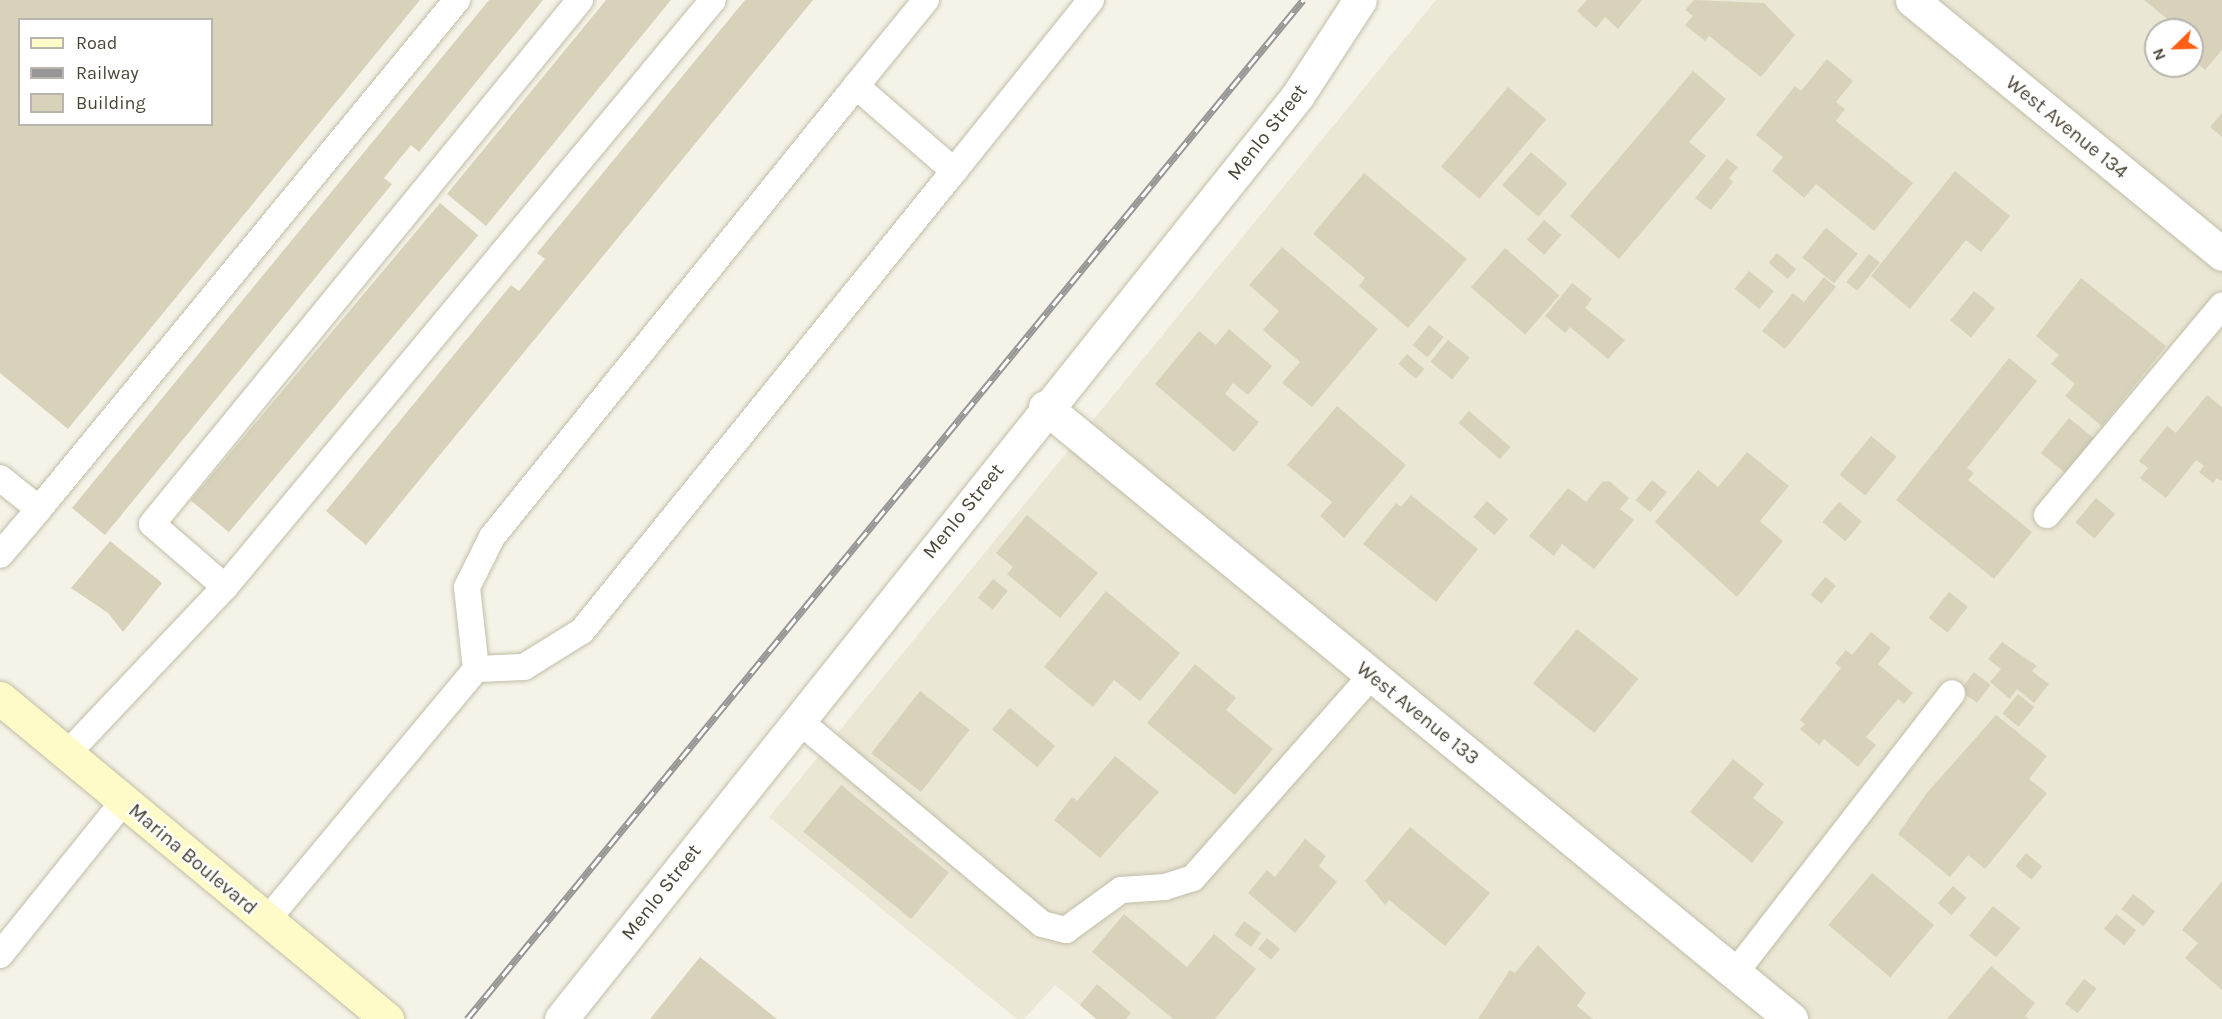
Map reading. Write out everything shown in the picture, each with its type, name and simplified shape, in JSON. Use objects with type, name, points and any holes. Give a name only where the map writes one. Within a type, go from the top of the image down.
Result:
[{"type":"main road","name":"Marina Boulevard","points":[[0,698],[387,1019]]},
{"type":"street","name":"Menlo Street","points":[[561,1019],[1045,407],[1298,95],[1360,0]]},
{"type":"street","name":"West Avenue 134","points":[[1912,0],[2222,254]]},
{"type":"street","name":"West Avenue 133","points":[[1045,407],[1791,1019]]},
{"type":"lane","points":[[0,555],[457,0]]},
{"type":"lane","points":[[225,587],[152,524],[580,0]]},
{"type":"lane","points":[[67,754],[225,587],[713,0]]},
{"type":"lane","points":[[267,920],[476,669],[467,587],[492,537],[926,0]]},
{"type":"lane","points":[[476,669],[524,667],[582,631],[1091,0]]},
{"type":"lane","points":[[856,87],[954,171]]},
{"type":"lane","points":[[2047,515],[2222,306]]},
{"type":"lane","points":[[0,478],[39,509]]},
{"type":"lane","points":[[797,719],[1042,924],[1066,930],[1121,890],[1165,887],[1192,878],[1372,675]]},
{"type":"lane","points":[[1735,973],[1952,693]]},
{"type":"lane","points":[[1,951],[124,801]]},
{"type":"shaded area","points":[[1436,0],[2222,0],[2222,1019],[1097,1019],[1055,985],[1024,1019],[1017,1019],[769,817]]},
{"type":"building","points":[[0,0],[420,0],[68,429],[0,373]]},
{"type":"building","points":[[489,0],[543,0],[419,152],[411,145],[384,178],[392,184],[105,535],[72,508]]},
{"type":"building","points":[[606,0],[671,0],[486,226],[447,194]]},
{"type":"building","points":[[745,0],[813,0],[366,545],[326,511],[511,285],[519,291],[545,259],[537,253]]},
{"type":"building","points":[[1587,0],[1642,0],[1618,29],[1605,17],[1596,28],[1577,11]]},
{"type":"building","points":[[1694,0],[1764,3],[1795,35],[1761,77],[1709,36],[1705,41],[1685,25],[1693,16],[1685,10]]},
{"type":"building","points":[[2144,0],[2222,0],[2222,50],[2205,70],[2204,18],[2166,18]]},
{"type":"building","points":[[1827,59],[1853,81],[1836,102],[1845,109],[1836,121],[1913,183],[1874,231],[1816,184],[1804,198],[1772,171],[1783,157],[1756,135],[1795,86],[1801,91]]},
{"type":"building","points":[[1693,71],[1726,99],[1689,142],[1706,156],[1619,259],[1570,216]]},
{"type":"building","points":[[1508,87],[1546,119],[1479,199],[1441,167]]},
{"type":"building","points":[[2222,113],[2222,137],[2210,127]]},
{"type":"building","points":[[1531,152],[1567,183],[1538,217],[1502,185]]},
{"type":"building","points":[[1727,159],[1738,167],[1729,178],[1733,182],[1711,210],[1695,198]]},
{"type":"building","points":[[1955,171],[2010,216],[1981,252],[1966,240],[1910,309],[1871,276]]},
{"type":"building","points":[[1364,173],[1467,259],[1408,328],[1359,286],[1365,278],[1313,234]]},
{"type":"building","points":[[440,203],[478,235],[229,532],[191,500]]},
{"type":"building","points":[[1544,220],[1561,235],[1544,255],[1527,240]]},
{"type":"building","points":[[1826,228],[1858,254],[1834,283],[1802,258]]},
{"type":"building","points":[[1282,247],[1378,329],[1312,407],[1282,383],[1300,362],[1263,330],[1279,311],[1249,285]]},
{"type":"building","points":[[1505,248],[1559,295],[1525,334],[1471,287]]},
{"type":"building","points":[[1777,253],[1796,269],[1788,279],[1769,263]]},
{"type":"building","points":[[1869,254],[1880,263],[1857,291],[1846,282]]},
{"type":"building","points":[[1749,271],[1774,291],[1759,309],[1735,289]]},
{"type":"building","points":[[1824,277],[1836,287],[1785,349],[1762,331],[1793,293],[1804,302]]},
{"type":"building","points":[[2081,278],[2166,346],[2102,426],[2065,396],[2075,384],[2051,364],[2059,355],[2036,336]]},
{"type":"building","points":[[1572,283],[1592,299],[1585,308],[1625,340],[1608,359],[1570,327],[1565,333],[1545,316]]},
{"type":"building","points":[[1974,291],[1995,308],[1971,338],[1950,321]]},
{"type":"building","points":[[1429,325],[1444,337],[1427,357],[1413,345]]},
{"type":"building","points":[[1229,329],[1272,366],[1248,395],[1233,383],[1225,394],[1259,422],[1234,452],[1155,384],[1199,331],[1216,345]]},
{"type":"building","points":[[1448,340],[1470,358],[1452,379],[1430,362]]},
{"type":"building","points":[[1407,354],[1424,369],[1416,379],[1398,364]]},
{"type":"building","points":[[2009,358],[2037,381],[1967,468],[1974,473],[1968,480],[2032,532],[1994,579],[1896,500]]},
{"type":"building","points":[[2207,395],[2222,407],[2222,481],[2217,478],[2213,483],[2199,472],[2204,466],[2196,460],[2166,498],[2140,478],[2148,468],[2139,461],[2167,426],[2176,433]]},
{"type":"building","points":[[1337,406],[1406,465],[1344,538],[1320,516],[1332,502],[1287,465]]},
{"type":"building","points":[[1469,411],[1511,447],[1500,459],[1459,423]]},
{"type":"building","points":[[2069,418],[2094,438],[2066,473],[2041,453]]},
{"type":"building","points":[[1871,436],[1897,457],[1865,496],[1840,475]]},
{"type":"building","points":[[1747,452],[1789,486],[1760,521],[1783,541],[1737,597],[1655,522],[1698,470],[1718,487]]},
{"type":"building","points":[[1652,480],[1667,492],[1650,512],[1636,500]]},
{"type":"building","points":[[1609,481],[1629,498],[1620,509],[1634,520],[1594,569],[1562,544],[1554,556],[1529,536],[1568,488],[1586,502],[1602,482]]},
{"type":"building","points":[[1411,495],[1478,549],[1436,602],[1363,544],[1396,503],[1401,507]]},
{"type":"building","points":[[2096,498],[2115,514],[2095,539],[2075,523]]},
{"type":"building","points":[[1487,501],[1508,519],[1494,535],[1473,517]]},
{"type":"building","points":[[1839,502],[1862,521],[1845,541],[1822,522]]},
{"type":"building","points":[[1027,515],[1098,573],[1060,618],[1007,574],[1013,567],[996,553]]},
{"type":"building","points":[[110,541],[162,583],[123,632],[108,613],[71,588]]},
{"type":"building","points":[[1825,577],[1836,586],[1821,604],[1811,595]]},
{"type":"building","points":[[993,579],[1008,591],[993,610],[978,598]]},
{"type":"building","points":[[1106,591],[1180,653],[1140,701],[1114,680],[1093,707],[1044,667]]},
{"type":"building","points":[[1949,592],[1968,607],[1948,633],[1929,618]]},
{"type":"building","points":[[1577,629],[1638,679],[1594,733],[1533,683]]},
{"type":"building","points":[[1871,632],[1891,648],[1878,664],[1913,693],[1904,704],[1898,699],[1866,737],[1876,745],[1858,767],[1824,739],[1819,745],[1800,729],[1805,724],[1800,720],[1841,668],[1835,663],[1846,650],[1852,655]]},
{"type":"building","points":[[2002,642],[2037,666],[2032,671],[2049,684],[2034,703],[2017,689],[2010,699],[1990,682],[2001,669],[1988,659]]},
{"type":"building","points":[[1195,664],[1236,698],[1226,710],[1273,749],[1235,795],[1147,723]]},
{"type":"building","points":[[1974,672],[1991,685],[1977,703],[1960,690]]},
{"type":"building","points":[[920,691],[970,730],[921,792],[871,753]]},
{"type":"building","points":[[2018,694],[2034,707],[2019,727],[2002,713]]},
{"type":"building","points":[[1010,708],[1055,746],[1037,767],[992,729]]},
{"type":"building","points":[[1996,715],[2047,756],[2029,779],[2047,793],[1985,869],[1968,855],[1950,877],[1898,834],[1926,794]]},
{"type":"building","points":[[1115,756],[1159,792],[1100,858],[1054,820],[1072,797],[1077,801]]},
{"type":"building","points":[[1733,759],[1764,784],[1753,798],[1784,822],[1752,863],[1690,812]]},
{"type":"building","points":[[841,785],[949,872],[911,919],[803,832]]},
{"type":"building","points":[[1410,827],[1490,893],[1445,946],[1389,900],[1385,905],[1365,881]]},
{"type":"building","points":[[1305,839],[1326,856],[1319,866],[1337,882],[1295,933],[1248,893],[1267,870],[1275,877]]},
{"type":"building","points":[[2026,853],[2042,866],[2032,879],[2015,866]]},
{"type":"building","points":[[1872,873],[1934,925],[1890,977],[1828,925]]},
{"type":"building","points":[[2222,881],[2222,990],[2185,958],[2198,943],[2182,930]]},
{"type":"building","points":[[1953,886],[1967,898],[1951,915],[1938,903]]},
{"type":"building","points":[[2133,894],[2155,911],[2143,926],[2121,909]]},
{"type":"building","points":[[1993,906],[2020,928],[1996,958],[1969,936]]},
{"type":"building","points":[[1124,914],[1187,967],[1214,934],[1256,969],[1215,1019],[1173,1019],[1092,952]]},
{"type":"building","points":[[2116,914],[2136,930],[2124,945],[2104,929]]},
{"type":"building","points":[[1244,921],[1261,933],[1251,947],[1234,935]]},
{"type":"building","points":[[1267,938],[1280,949],[1271,960],[1258,949]]},
{"type":"building","points":[[1538,945],[1586,993],[1577,1006],[1593,1019],[1478,1019],[1510,970],[1515,973]]},
{"type":"building","points":[[700,957],[777,1019],[650,1019]]},
{"type":"building","points":[[1991,966],[2035,1003],[2025,1016],[2029,1019],[1947,1019]]},
{"type":"building","points":[[2084,979],[2097,989],[2078,1013],[2065,1003]]},
{"type":"building","points":[[1097,984],[1131,1013],[1126,1019],[1096,1019],[1080,1005]]},
{"type":"railway","points":[[467,1019],[1303,0]]}]
